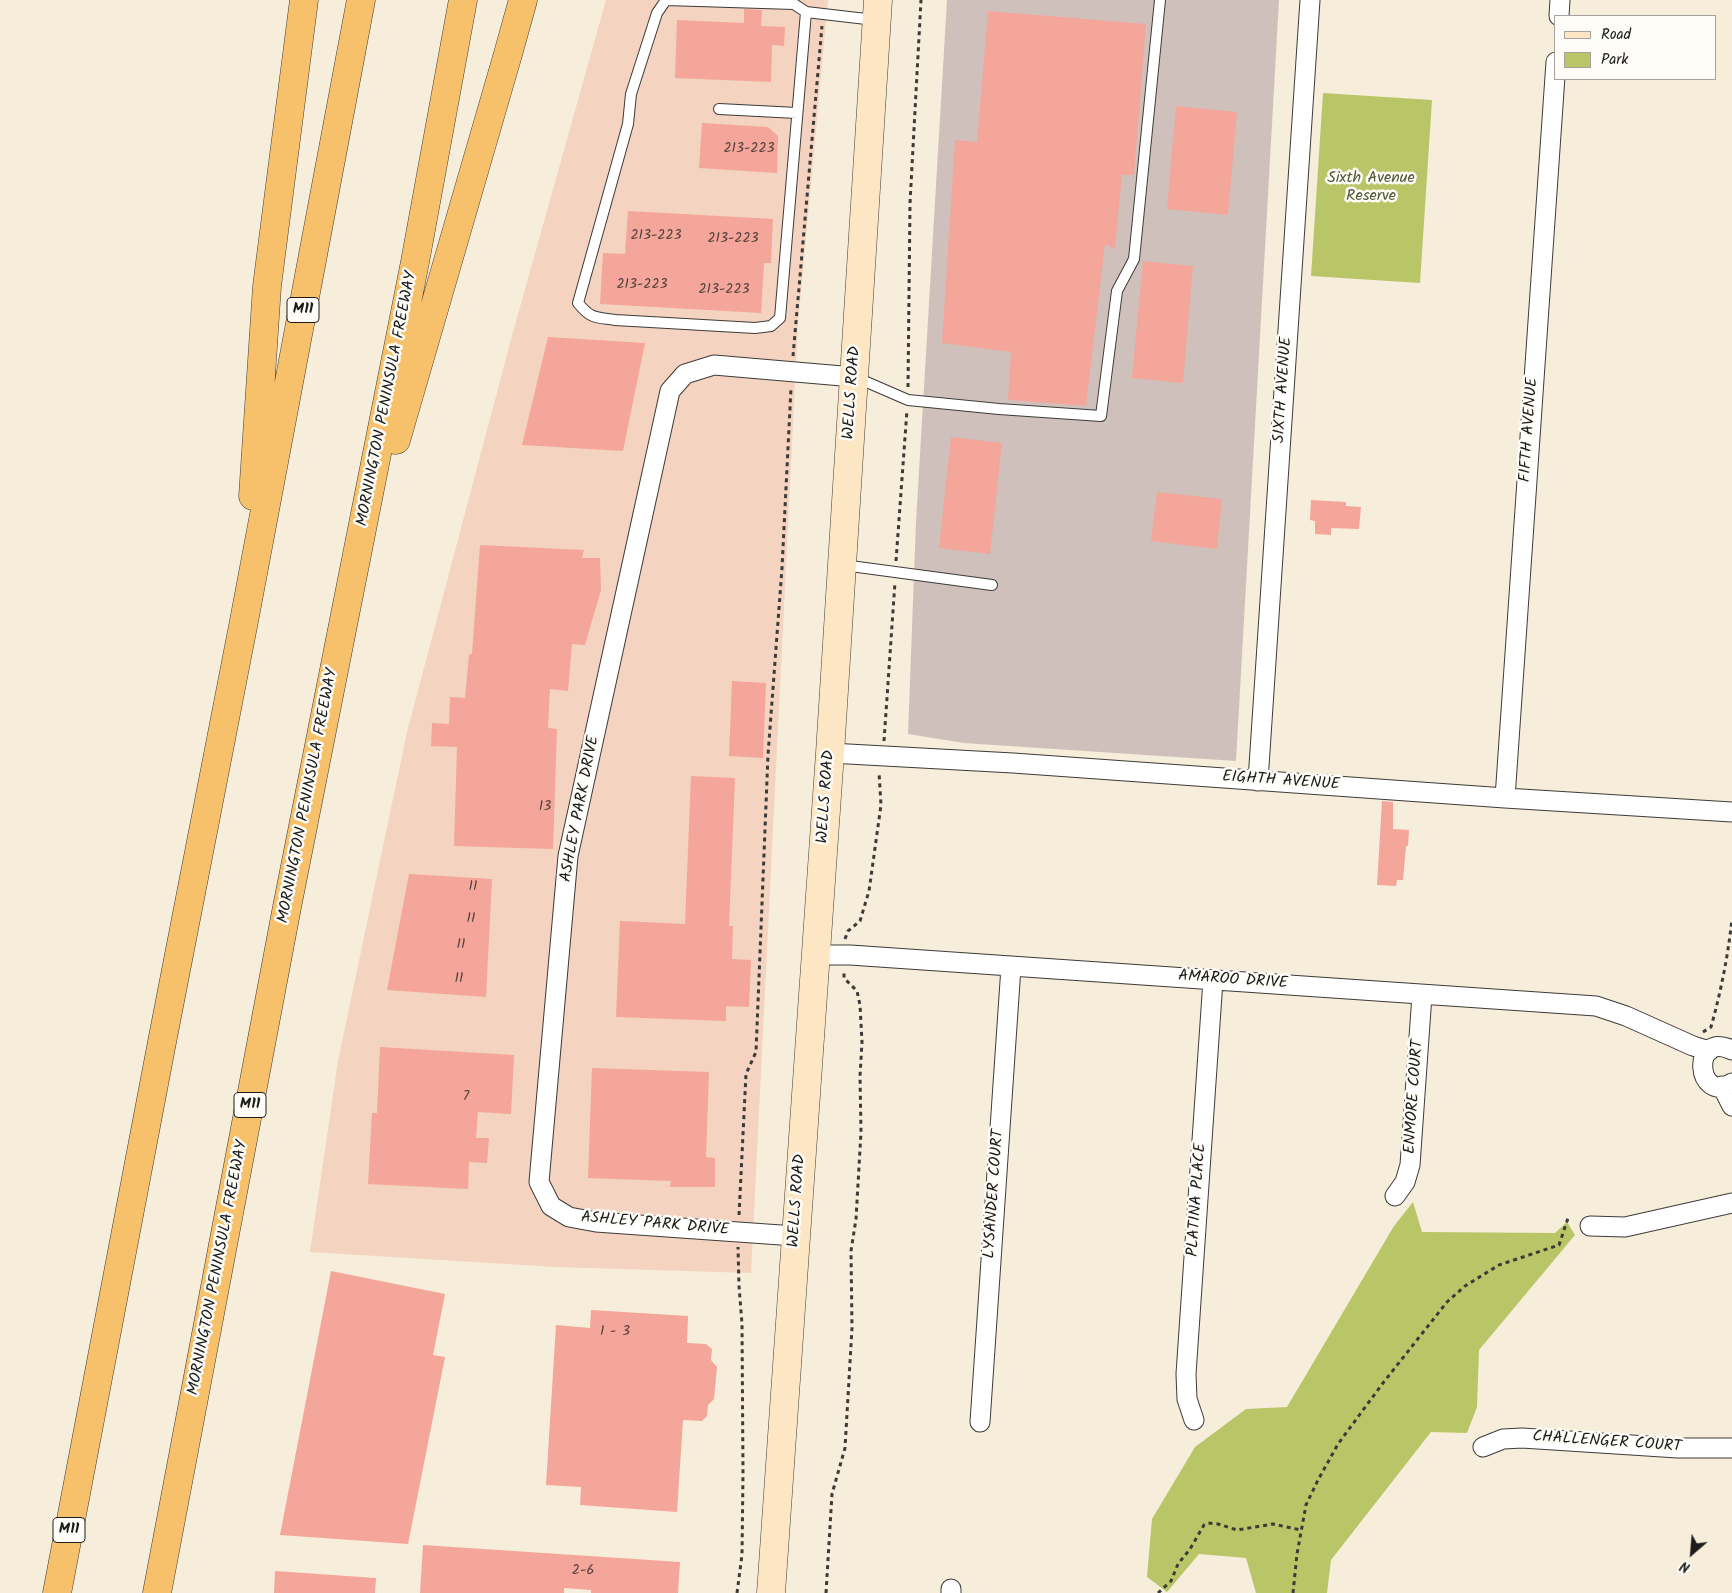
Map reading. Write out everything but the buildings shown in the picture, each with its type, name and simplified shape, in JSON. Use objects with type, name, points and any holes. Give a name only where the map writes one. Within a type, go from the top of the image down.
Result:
[{"type":"highway","points":[[244,621],[267,286],[304,0]]},
{"type":"highway","name":"M11","points":[[57,1593],[361,0]]},
{"type":"highway","name":"MORNINGTON PENINSULA FREEWAY","points":[[157,1593],[289,898],[415,262],[463,0]]},
{"type":"highway","points":[[345,616],[522,0]]},
{"type":"main road","name":"WELLS ROAD","points":[[771,1593],[830,753],[877,10]]},
{"type":"street","name":"SIXTH AVENUE","points":[[1258,780],[1310,0]]},
{"type":"street","points":[[1559,15],[1560,0]]},
{"type":"street","name":"FIFTH AVENUE","points":[[1505,798],[1555,80]]},
{"type":"street","name":"ASHLEY PARK DRIVE","points":[[795,1236],[596,1222],[569,1217],[551,1206],[539,1182],[568,856],[670,391],[684,374],[714,365],[854,377]]},
{"type":"street","name":"EIGHTH AVENUE","points":[[830,753],[1732,812]]},
{"type":"street","name":"AMAROO DRIVE","points":[[816,955],[843,955],[1596,1006],[1626,1016],[1692,1046],[1725,1047]]},
{"type":"street","name":"LYSANDER COURT","points":[[980,1422],[1011,967]]},
{"type":"street","name":"PLATINA PLACE","points":[[1194,1420],[1187,1399],[1186,1374],[1213,980]]},
{"type":"street","name":"ENMORE COURT","points":[[1395,1196],[1405,1182],[1410,1165],[1422,995]]},
{"type":"street","name":"AMAROO DRIVE","points":[[1647,1025],[1702,1071],[1712,1084],[1727,1085]]},
{"type":"street","points":[[1702,1071],[1702,1060],[1725,1047]]},
{"type":"street","points":[[1727,1085],[1732,1106]]},
{"type":"street","points":[[1590,1226],[1625,1227],[1732,1203]]},
{"type":"street","name":"CHALLENGER COURT","points":[[1483,1447],[1503,1439],[1522,1438],[1678,1448],[1732,1448]]},
{"type":"lane","points":[[806,12],[780,318],[771,326],[755,328],[615,320],[594,317],[586,312],[578,303],[628,124],[631,94],[657,12],[666,0],[794,4],[806,12],[823,14],[877,10]]},
{"type":"lane","points":[[854,377],[908,400],[1101,416],[1118,291],[1134,259],[1160,0]]},
{"type":"lane","points":[[720,109],[798,113]]},
{"type":"lane","points":[[842,565],[992,585]]},
{"type":"path","points":[[826,1593],[832,1494],[845,1448],[852,1328],[851,1251],[856,1220],[861,1132],[860,1076],[862,1042],[860,1005],[857,991],[844,978],[843,955],[845,937],[848,931],[860,922],[869,891],[881,805],[880,771],[908,400],[910,203],[921,0]]},
{"type":"path","points":[[737,1593],[742,1555],[743,1473],[742,1324],[738,1233],[746,1074],[756,1052],[768,755],[782,568],[794,332],[823,14]]},
{"type":"path","points":[[1711,1025],[1729,951],[1732,919]]},
{"type":"path","points":[[1293,1593],[1306,1505],[1338,1444],[1447,1302],[1465,1286],[1500,1265],[1560,1245],[1569,1215]]},
{"type":"path","points":[[1158,1593],[1171,1581],[1178,1564],[1208,1523],[1237,1530],[1273,1524],[1301,1530]]},
{"type":"shaded area","points":[[606,0],[828,0],[798,323],[751,1273],[556,1267],[310,1252],[338,1061],[407,732],[513,332]]},
{"type":"shaded area","points":[[947,0],[1279,0],[1236,761],[964,743],[908,734],[916,522]]},
{"type":"green space","name":"Sixth Avenue Reserve","points":[[1323,93],[1432,100],[1420,283],[1311,276]]},
{"type":"green space","points":[[1413,1202],[1422,1232],[1555,1233],[1567,1222],[1575,1235],[1479,1350],[1477,1407],[1467,1433],[1431,1432],[1331,1560],[1327,1593],[1256,1593],[1246,1558],[1199,1554],[1167,1592],[1147,1577],[1152,1519],[1195,1447],[1246,1409],[1287,1407],[1394,1226]]}]
